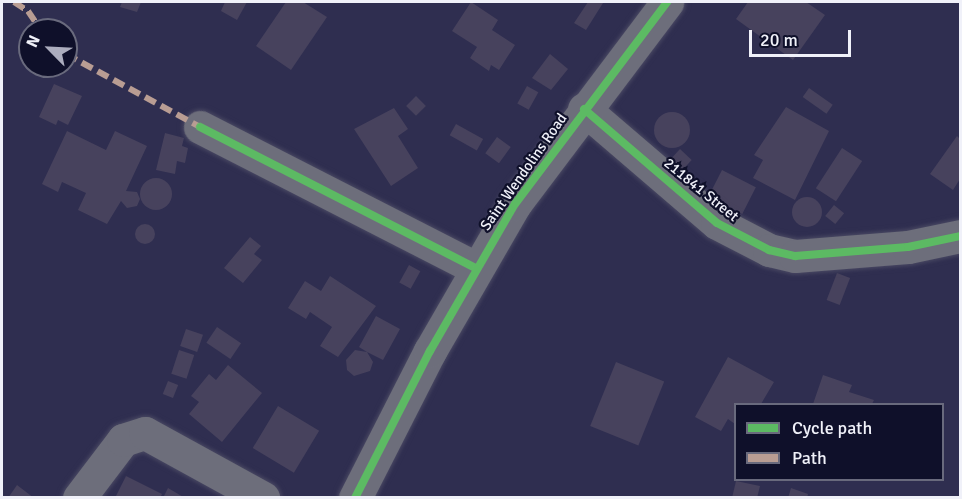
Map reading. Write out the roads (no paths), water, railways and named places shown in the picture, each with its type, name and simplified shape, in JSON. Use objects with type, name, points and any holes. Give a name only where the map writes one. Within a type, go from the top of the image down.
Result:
[{"type":"street","name":"Saint Wendolins Road","points":[[355,498],[476,268],[515,204],[663,3]]},
{"type":"street","name":"211841 Street","points":[[584,109],[717,223],[769,250],[795,256],[908,247],[960,236]]},
{"type":"street","points":[[200,127],[476,268]]},
{"type":"street","points":[[79,498],[123,440],[146,433],[263,498]]}]
